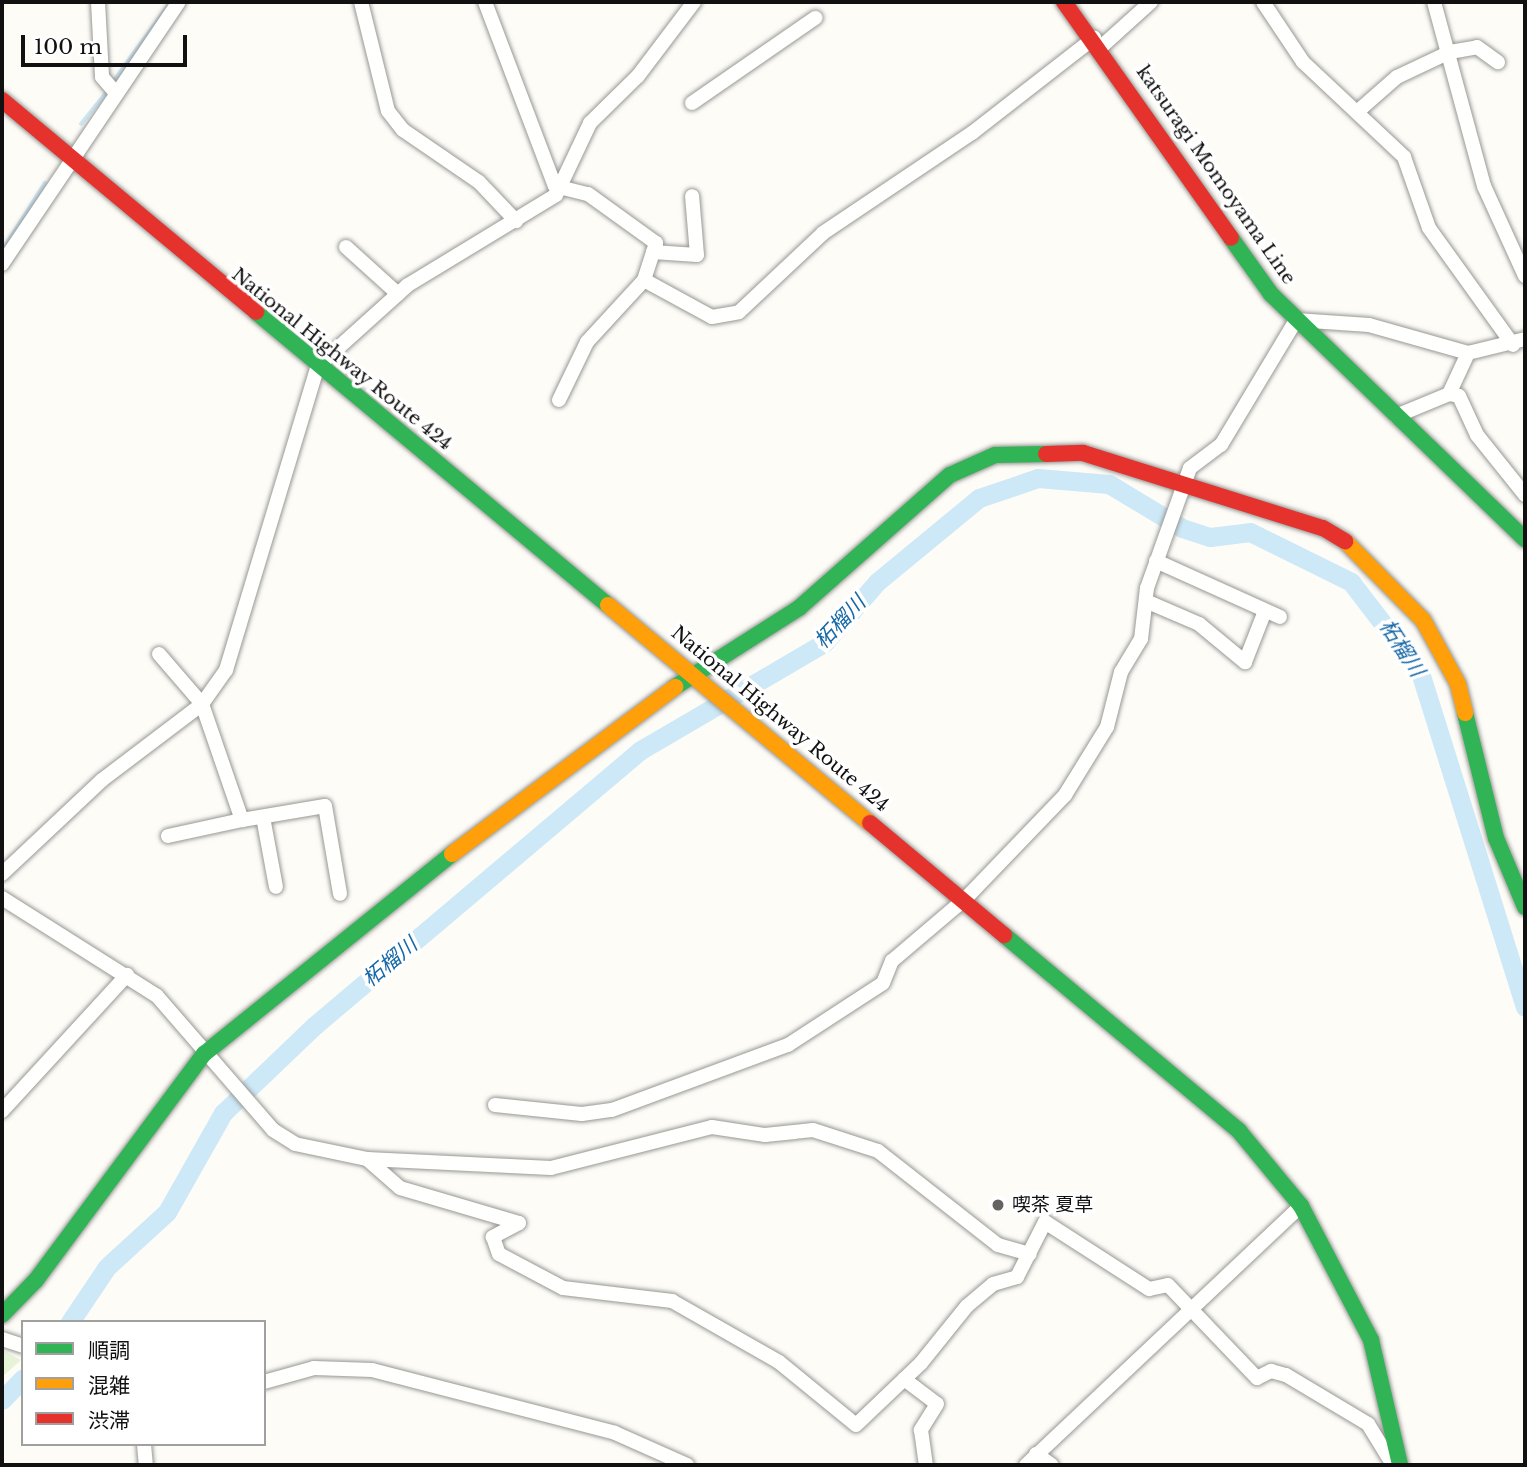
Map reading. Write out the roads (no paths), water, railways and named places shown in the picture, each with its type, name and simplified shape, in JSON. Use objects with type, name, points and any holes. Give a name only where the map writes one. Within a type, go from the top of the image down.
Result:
[{"type":"main road","name":"katsuragi Momoyama Line","points":[[1064,2],[1098,43],[1244,258],[1296,320],[1525,539]]},
{"type":"main road","name":"National Highway Route 424","points":[[2,100],[69,160],[966,898],[1239,1131],[1301,1206],[1343,1276],[1371,1340],[1400,1465]]},
{"type":"main road","points":[[2,1315],[36,1280],[207,1058],[499,817],[694,676],[799,608],[950,475],[995,455],[1083,453],[1323,528],[1386,574],[1423,621],[1458,684],[1492,825],[1520,893]]},
{"type":"street","points":[[98,2],[111,88]]},
{"type":"street","points":[[2,264],[69,160],[111,88],[179,2]]},
{"type":"street","points":[[361,2],[388,111],[403,130],[479,182],[516,221]]},
{"type":"street","points":[[485,2],[555,187],[587,194],[656,243],[644,281],[587,342],[559,400]]},
{"type":"street","points":[[2,874],[102,780],[202,704],[226,670],[318,366],[398,293],[516,221],[562,188],[590,123],[645,68],[694,2]]},
{"type":"street","points":[[644,281],[712,317],[739,312],[823,233],[972,133],[1151,2]]},
{"type":"street","points":[[495,1105],[582,1114],[612,1110],[788,1045],[883,982],[892,961],[966,898],[1065,795],[1107,727],[1148,603],[1156,559],[1190,468],[1221,445],[1296,320],[1369,325],[1468,353],[1519,342],[1429,228],[1404,157],[1303,62],[1263,2]]},
{"type":"street","points":[[1434,2],[1450,52],[1483,186],[1525,276]]},
{"type":"street","points":[[692,103],[815,18]]},
{"type":"street","points":[[1357,112],[1397,77],[1450,52],[1477,47],[1498,62]]},
{"type":"street","points":[[653,252],[696,255],[692,196]]},
{"type":"street","points":[[346,247],[398,293]]},
{"type":"street","points":[[1449,394],[1468,353]]},
{"type":"street","points":[[1396,415],[1449,394],[1459,396],[1477,435],[1525,495]]},
{"type":"street","points":[[1156,559],[1280,617]]},
{"type":"street","points":[[1148,603],[1199,624],[1245,662],[1265,611]]},
{"type":"street","points":[[159,654],[202,704],[242,820]]},
{"type":"street","points":[[168,836],[326,806],[340,894]]},
{"type":"street","points":[[263,817],[276,887]]},
{"type":"street","points":[[2,898],[157,996],[207,1058],[273,1130],[295,1144],[367,1159],[551,1168],[712,1127],[765,1135],[813,1130],[878,1152],[998,1245],[1030,1254]]},
{"type":"street","points":[[2,1111],[127,975]]},
{"type":"street","points":[[367,1159],[400,1188],[519,1223],[493,1237],[499,1254],[564,1288],[672,1301],[733,1332],[856,1425],[904,1379],[967,1306],[992,1284],[1017,1277],[1045,1222],[1149,1289],[1168,1285],[1191,1305],[1257,1378],[1270,1371],[1286,1375],[1368,1424],[1393,1465]]},
{"type":"street","points":[[1031,1460],[1191,1305],[1301,1206]]},
{"type":"street","points":[[2,1339],[21,1345]]},
{"type":"street","points":[[266,1381],[314,1368],[372,1370],[615,1433],[687,1465]]},
{"type":"street","points":[[904,1379],[937,1404],[921,1430],[926,1465]]},
{"type":"street","points":[[144,1446],[146,1465]]},
{"type":"street","points":[[1031,1460],[1052,1465]]},
{"type":"waterway","points":[[113,82],[170,3]]},
{"type":"waterway","points":[[81,124],[109,89]]},
{"type":"waterway","points":[[2,251],[45,183]]},
{"type":"waterway","name":"柘榴川","points":[[71,1320],[107,1267],[167,1212],[223,1113],[314,1026],[639,751],[824,643],[877,582],[979,498],[1038,478],[1109,484],[1182,528],[1210,537],[1250,532],[1351,582],[1420,672],[1525,1007]]},
{"type":"waterway","name":"柘榴川","points":[[2,1400],[21,1380]]},
{"type":"place","name":"喫茶 夏草","points":[[998,1205]]}]
